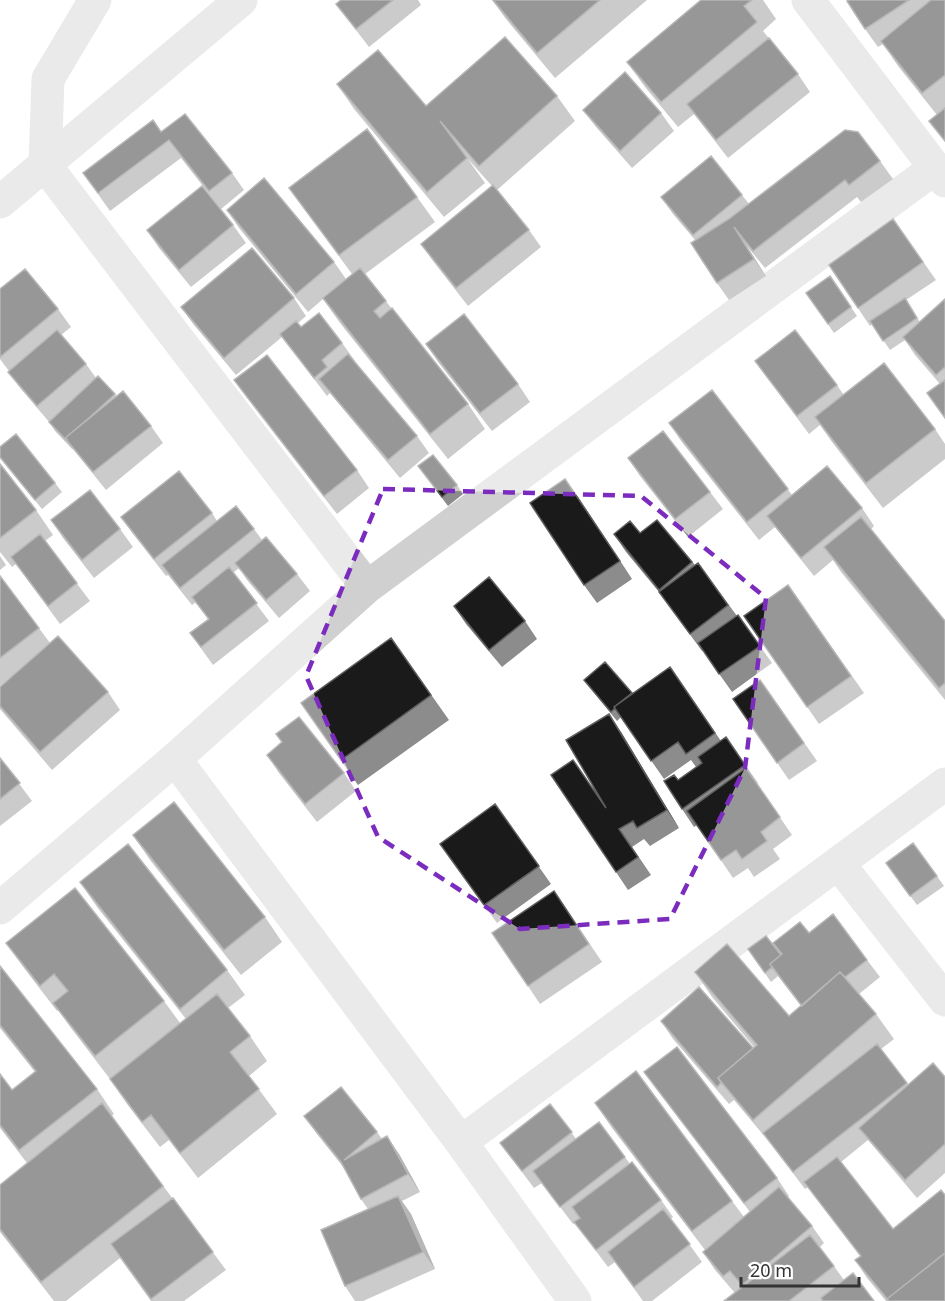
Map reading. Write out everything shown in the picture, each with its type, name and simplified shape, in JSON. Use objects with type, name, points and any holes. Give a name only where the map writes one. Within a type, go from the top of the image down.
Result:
[{"type":"street","points":[[94,0],[48,79],[45,165],[367,587]]},
{"type":"street","points":[[0,202],[242,0]]},
{"type":"street","points":[[0,908],[175,759],[367,587],[940,174],[808,0]]},
{"type":"street","points":[[175,759],[461,1142],[575,1301]]},
{"type":"street","points":[[461,1142],[945,784]]},
{"type":"street","points":[[838,863],[945,1000]]},
{"type":"highlighted area","points":[[383,489],[641,496],[766,598],[745,768],[670,919],[520,929],[378,837],[306,676]]},
{"type":"building","points":[[341,0],[393,0],[356,29],[336,4]]},
{"type":"building","points":[[493,0],[600,0],[537,53]]},
{"type":"building","points":[[701,0],[752,0],[744,6],[757,22],[661,102],[627,62]]},
{"type":"building","points":[[909,0],[865,29],[847,1]]},
{"type":"building","points":[[931,0],[945,0],[945,75],[922,93],[881,41]]},
{"type":"building","points":[[505,37],[557,96],[479,166],[440,121],[467,158],[427,192],[337,84],[378,50],[426,106]]},
{"type":"building","points":[[769,38],[798,74],[716,140],[687,104]]},
{"type":"building","points":[[625,72],[661,113],[620,151],[583,110]]},
{"type":"building","points":[[945,108],[945,141],[929,121]]},
{"type":"building","points":[[185,114],[232,173],[209,191],[169,140],[98,193],[83,173],[153,120],[161,132]]},
{"type":"building","points":[[367,129],[417,197],[339,255],[289,188]]},
{"type":"building","points":[[845,130],[858,132],[880,161],[849,185],[845,180],[753,251],[734,227],[754,259],[717,283],[691,243],[729,219]]},
{"type":"building","points":[[711,156],[742,195],[693,235],[661,197]]},
{"type":"building","points":[[264,178],[334,262],[296,294],[227,210]]},
{"type":"building","points":[[493,185],[529,230],[456,288],[421,244]]},
{"type":"building","points":[[202,186],[233,225],[179,270],[147,230]]},
{"type":"building","points":[[893,219],[923,262],[858,308],[829,265]]},
{"type":"building","points":[[252,248],[294,298],[224,358],[181,307]]},
{"type":"building","points":[[360,268],[386,301],[374,311],[380,318],[392,308],[468,404],[430,434],[323,298]]},
{"type":"building","points":[[25,269],[58,309],[0,357],[0,289]]},
{"type":"building","points":[[830,276],[851,307],[828,324],[806,293]]},
{"type":"building","points":[[905,298],[917,318],[883,341],[870,321]]},
{"type":"building","points":[[945,299],[945,367],[936,375],[903,337]]},
{"type":"building","points":[[319,313],[342,343],[322,360],[327,367],[314,378],[280,334],[296,321],[301,327]]},
{"type":"building","points":[[464,314],[518,384],[480,413],[426,344]]},
{"type":"building","points":[[57,330],[86,364],[37,406],[8,372]]},
{"type":"building","points":[[795,330],[837,385],[797,416],[755,361]]},
{"type":"building","points":[[348,354],[417,436],[388,460],[319,379]]},
{"type":"building","points":[[267,355],[357,470],[324,496],[234,380]]},
{"type":"building","points":[[884,363],[935,429],[866,483],[815,417]]},
{"type":"building","points":[[98,376],[115,394],[65,438],[66,440],[49,422]]},
{"type":"building","points":[[945,380],[945,418],[927,393]]},
{"type":"building","points":[[712,390],[788,489],[747,522],[669,423]]},
{"type":"building","points":[[123,391],[151,426],[93,472],[65,438]]},
{"type":"building","points":[[663,431],[710,492],[675,519],[628,458]]},
{"type":"building","points":[[16,434],[55,483],[35,500],[0,457],[0,447]]},
{"type":"building","points":[[433,455],[457,485],[442,497],[418,466]]},
{"type":"building","points":[[0,464],[36,510],[0,538]]},
{"type":"building","points":[[827,466],[862,508],[801,558],[767,516]]},
{"type":"building","points":[[179,471],[212,513],[154,559],[121,517]]},
{"type":"building","points":[[565,479],[620,561],[584,585],[530,503]]},
{"type":"building","points":[[90,490],[120,529],[82,560],[51,520]]},
{"type":"building","points":[[236,506],[254,529],[180,588],[162,565]]},
{"type":"building","points":[[861,517],[945,621],[945,683],[939,688],[824,547]]},
{"type":"building","points":[[657,520],[692,562],[659,590],[614,534],[630,521],[640,533]]},
{"type":"building","points":[[40,534],[77,583],[48,606],[11,557]]},
{"type":"building","points":[[266,537],[297,574],[266,600],[235,563]]},
{"type":"building","points":[[698,563],[728,605],[690,634],[659,592]]},
{"type":"building","points":[[229,567],[257,603],[201,647],[190,633],[209,619],[192,597]]},
{"type":"building","points":[[0,576],[39,628],[0,658]]},
{"type":"building","points":[[489,577],[525,621],[489,650],[454,606]]},
{"type":"building","points":[[788,585],[851,676],[807,707],[744,616]]},
{"type":"building","points":[[738,615],[760,646],[719,674],[698,643]]},
{"type":"building","points":[[58,636],[108,692],[40,752],[0,706],[0,687]]},
{"type":"building","points":[[391,638],[431,695],[341,760],[301,703]]},
{"type":"building","points":[[605,662],[632,693],[611,712],[584,680]]},
{"type":"building","points":[[670,667],[715,733],[686,754],[678,742],[651,761],[614,707]]},
{"type":"building","points":[[760,680],[804,743],[777,763],[733,699]]},
{"type":"building","points":[[609,714],[667,810],[637,828],[633,821],[619,829],[638,857],[616,872],[551,775],[573,760],[606,808],[566,740]]},
{"type":"building","points":[[299,717],[344,773],[305,804],[267,755],[282,742],[276,734]]},
{"type":"building","points":[[726,737],[745,765],[682,809],[664,781],[674,775],[678,780],[702,763],[698,757]]},
{"type":"building","points":[[0,758],[20,783],[0,799]]},
{"type":"building","points":[[746,768],[780,817],[761,832],[767,841],[742,859],[736,850],[721,860],[687,811]]},
{"type":"building","points":[[174,802],[265,917],[224,950],[133,835]]},
{"type":"building","points":[[495,804],[539,866],[484,905],[440,844]]},
{"type":"building","points":[[913,843],[937,876],[910,896],[886,863]]},
{"type":"building","points":[[128,844],[227,970],[180,1009],[80,882]]},
{"type":"building","points":[[75,888],[164,1001],[95,1056],[53,1003],[68,991],[54,974],[40,986],[6,943]]},
{"type":"building","points":[[554,891],[589,944],[528,986],[492,933]]},
{"type":"building","points":[[833,914],[867,960],[845,977],[840,972],[802,1006],[770,964],[782,954],[773,943],[800,922],[809,933]]},
{"type":"building","points":[[766,936],[781,955],[770,964],[772,967],[765,973],[748,949]]},
{"type":"building","points":[[727,944],[789,1016],[840,972],[876,1014],[753,1120],[718,1078],[757,1045],[695,972]]},
{"type":"building","points":[[0,966],[97,1089],[19,1150],[0,1125],[0,1074],[12,1090],[36,1071],[0,1025]]},
{"type":"building","points":[[699,987],[753,1048],[718,1078],[721,1083],[717,1087],[661,1021]]},
{"type":"building","points":[[217,994],[250,1036],[230,1052],[259,1089],[180,1153],[151,1115],[142,1122],[110,1079]]},
{"type":"building","points":[[877,1044],[907,1083],[793,1172],[763,1133]]},
{"type":"building","points":[[677,1047],[777,1178],[744,1203],[644,1072]]},
{"type":"building","points":[[933,1063],[945,1077],[945,1144],[905,1180],[859,1128]]},
{"type":"building","points":[[636,1071],[732,1201],[692,1231],[595,1103]]},
{"type":"building","points":[[341,1087],[377,1132],[344,1160],[387,1136],[408,1174],[361,1199],[341,1162],[304,1116]]},
{"type":"building","points":[[102,1103],[163,1186],[41,1282],[0,1229],[0,1185]]},
{"type":"building","points":[[550,1104],[572,1132],[522,1171],[500,1143]]},
{"type":"building","points":[[599,1122],[625,1157],[560,1207],[533,1171]]},
{"type":"building","points":[[837,1157],[893,1229],[941,1190],[945,1195],[945,1253],[887,1299],[855,1260],[861,1256],[804,1182]]},
{"type":"building","points":[[632,1162],[661,1200],[596,1250],[574,1222],[580,1218],[572,1207]]},
{"type":"building","points":[[779,1187],[812,1226],[742,1285],[730,1271],[723,1276],[703,1252]]},
{"type":"building","points":[[398,1196],[423,1252],[345,1286],[321,1230]]},
{"type":"building","points":[[173,1198],[213,1252],[151,1299],[111,1244]]},
{"type":"building","points":[[663,1209],[690,1244],[634,1287],[608,1252]]},
{"type":"building","points":[[810,1235],[834,1266],[789,1301],[724,1301]]},
{"type":"building","points":[[945,1253],[945,1301],[889,1301],[887,1299]]},
{"type":"building","points":[[853,1273],[874,1301],[823,1301],[821,1298]]}]
